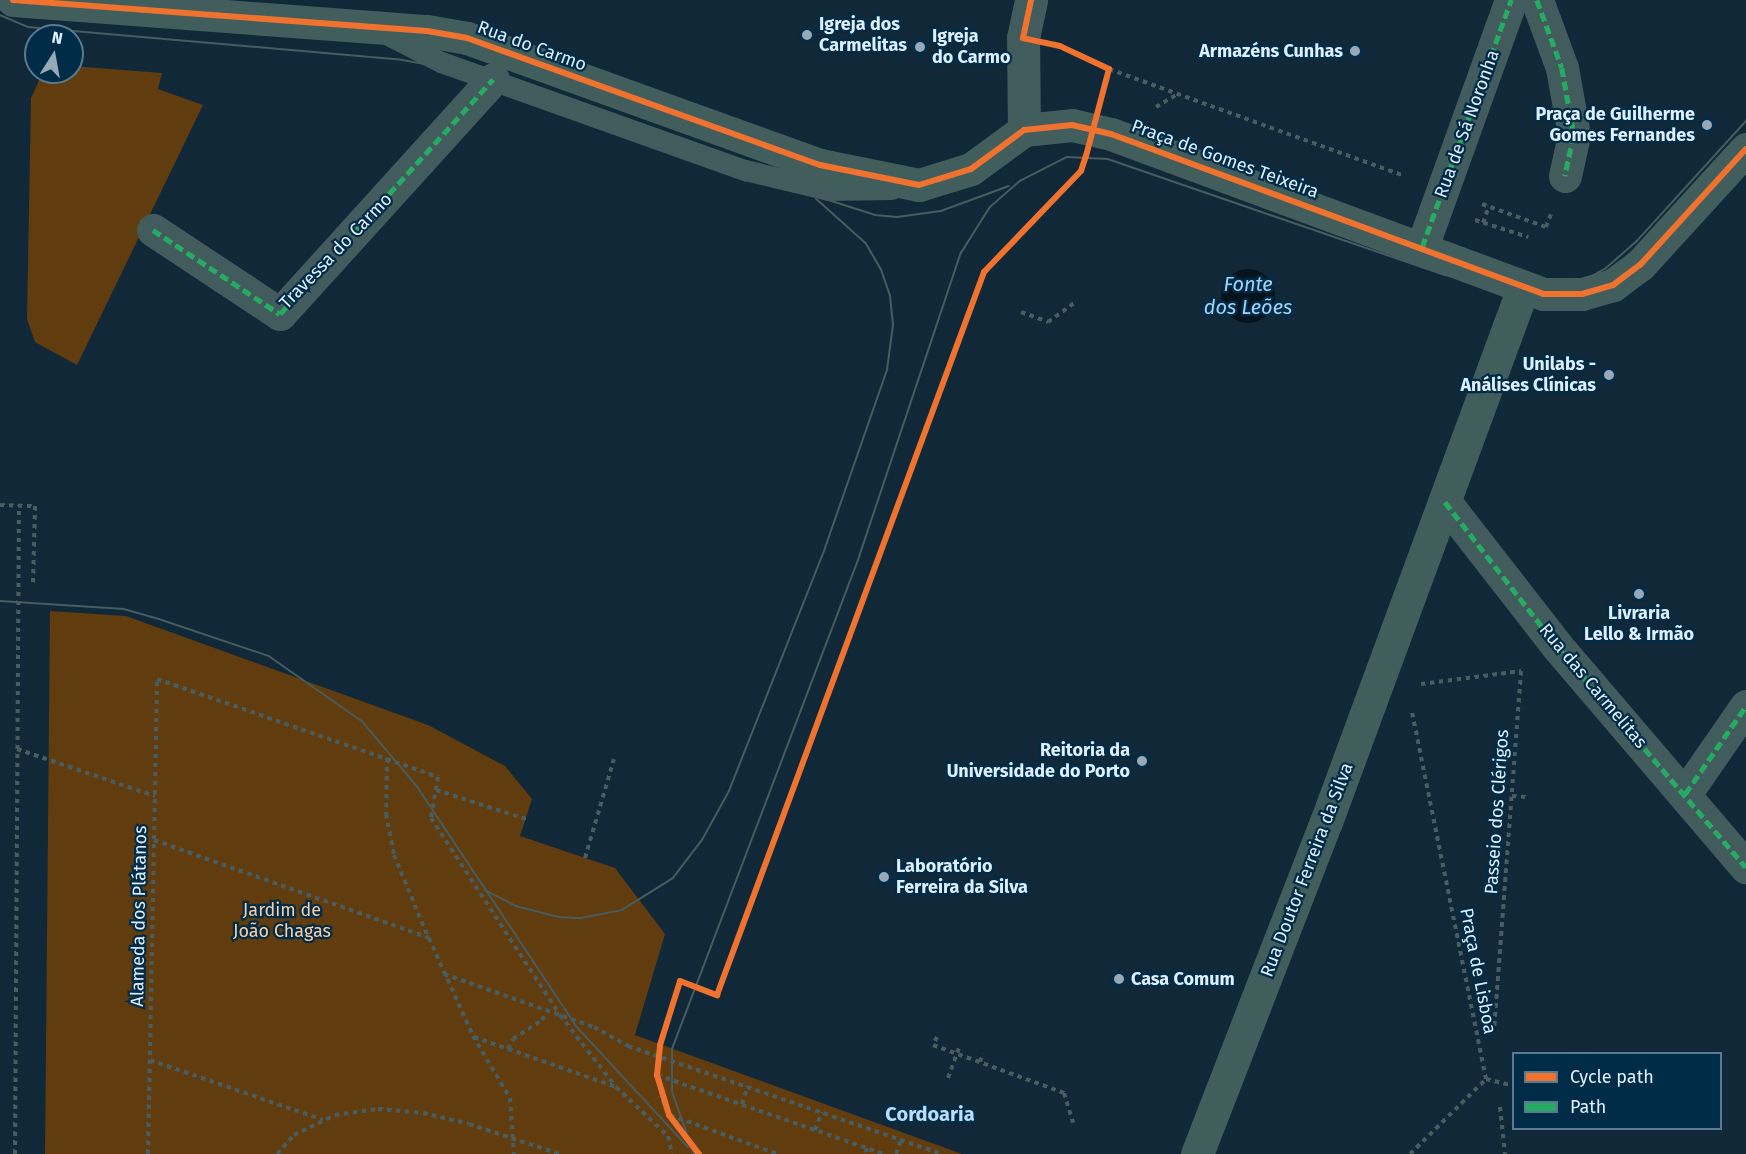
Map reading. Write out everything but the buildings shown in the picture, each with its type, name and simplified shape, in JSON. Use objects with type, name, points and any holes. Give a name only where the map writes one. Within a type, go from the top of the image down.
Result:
[{"type":"street","name":"Rua do Carmo","points":[[13,0],[374,27],[467,38],[820,165],[919,185]]},
{"type":"street","points":[[919,185],[971,169],[1024,130],[1023,39],[1031,0]]},
{"type":"street","name":"Rua de Sá Noronha","points":[[1422,247],[1511,0]]},
{"type":"street","points":[[1537,0],[1562,68],[1575,135],[1565,176]]},
{"type":"street","name":"Travessa do Carmo","points":[[153,230],[280,314],[493,80]]},
{"type":"street","name":"Praça de Gomes Teixeira","points":[[1024,130],[1072,125],[1111,134],[1422,247],[1543,294],[1582,294],[1613,285],[1640,265],[1746,149]]},
{"type":"street","points":[[1445,502],[1523,288]]},
{"type":"street","name":"Rua Doutor Ferreira da Silva","points":[[1197,1154],[1303,885],[1412,584],[1445,502]]},
{"type":"street","name":"Rua das Carmelitas","points":[[1445,502],[1557,646],[1746,867]]},
{"type":"street","points":[[1685,794],[1746,706]]},
{"type":"lane","name":"Rua do Carmo","points":[[374,27],[428,56],[769,177],[829,190],[872,191],[919,185]]},
{"type":"path","points":[[1060,46],[1109,69],[1546,227],[1554,207]]},
{"type":"path","points":[[1102,97],[1109,69]]},
{"type":"path","points":[[1156,107],[1178,94]]},
{"type":"path","points":[[1466,218],[1528,237]]},
{"type":"path","points":[[1021,312],[1048,322],[1074,303]]},
{"type":"path","points":[[0,505],[35,506],[33,584]]},
{"type":"path","points":[[15,1154],[18,505]]},
{"type":"path","points":[[17,749],[155,796]]},
{"type":"path","points":[[514,1154],[510,1098],[473,1036],[394,855],[386,814],[387,758],[438,777],[431,818],[560,1015],[616,1087],[668,1136],[672,1154]]},
{"type":"path","points":[[585,858],[614,759]]},
{"type":"path","points":[[436,790],[526,819]]},
{"type":"path","points":[[1512,796],[1527,796]]},
{"type":"path","points":[[154,840],[429,938]]},
{"type":"path","points":[[444,974],[547,1010],[658,1055],[941,1154]]},
{"type":"path","points":[[699,1154],[669,1115],[657,1075],[658,1055],[680,981],[717,995]]},
{"type":"path","points":[[508,1049],[513,1039],[542,1020],[547,1010]]},
{"type":"path","points":[[473,1036],[616,1087]]},
{"type":"path","points":[[937,1036],[933,1045],[1064,1093],[1073,1123]]},
{"type":"path","points":[[948,1077],[960,1045]]},
{"type":"path","points":[[980,1062],[983,1053]]},
{"type":"path","points":[[150,1060],[324,1120]]},
{"type":"path","points":[[657,1075],[884,1154]]},
{"type":"path","points":[[1410,1154],[1486,1079],[1512,1085]]},
{"type":"path","points":[[742,1104],[748,1086]]},
{"type":"path","points":[[1500,1107],[1505,1154]]},
{"type":"path","points":[[277,1154],[294,1135],[335,1115],[390,1110],[423,1113],[513,1137],[559,1154]]},
{"type":"path","points":[[815,1130],[822,1112]]},
{"type":"path","points":[[669,1115],[778,1154]]},
{"type":"path","points":[[896,1154],[901,1140]]},
{"type":"path","points":[[866,1148],[867,1154]]},
{"type":"green space","points":[[84,67],[162,73],[158,89],[203,105],[77,365],[35,342],[27,319],[31,98],[37,84],[84,84]]},
{"type":"green space","name":"Jardim de João Chagas","points":[[50,611],[126,616],[428,725],[505,766],[532,799],[520,836],[615,868],[665,934],[635,1035],[962,1154],[45,1154]]},
{"type":"water","name":"Fonte dos Leões","points":[[1243,269],[1253,269],[1263,273],[1271,281],[1275,296],[1271,311],[1263,319],[1253,323],[1243,323],[1233,319],[1225,311],[1221,301],[1221,291],[1225,281],[1233,273]]},
{"type":"tram line","points":[[0,15],[28,27],[402,60],[453,69],[675,151],[875,215],[897,217],[941,211],[1009,186]]},
{"type":"tram line","points":[[694,1154],[672,1092],[672,1049],[858,560],[961,253],[990,207],[1020,181],[1067,157],[1108,159],[1445,275],[1523,288],[1553,289],[1583,281],[1606,268],[1636,242],[1746,121]]},
{"type":"tram line","points":[[485,890],[516,906],[559,917],[581,918],[622,910],[673,878],[702,840],[729,791],[824,551],[887,370],[893,325],[890,296],[881,270],[866,244],[816,199]]},
{"type":"tram line","points":[[0,601],[124,609],[159,619],[269,656],[362,721],[417,786],[578,1028],[689,1148]]},
{"type":"marked path","points":[[1422,247],[1511,0]]},
{"type":"marked path","points":[[1537,0],[1562,68],[1574,135],[1565,176]]},
{"type":"marked path","points":[[153,230],[280,314],[493,79]]},
{"type":"marked path","points":[[1445,502],[1557,646],[1746,867]]},
{"type":"marked path","points":[[1685,794],[1746,706]]},
{"type":"cycle path","points":[[13,0],[427,31],[467,38],[820,165],[919,185],[971,169],[1024,130],[1072,125],[1111,134],[1543,294],[1582,294],[1613,285],[1640,265],[1746,149]]},
{"type":"cycle path","points":[[699,1154],[669,1115],[657,1075],[660,1045],[680,981],[717,995],[984,272],[1081,171],[1086,156],[1109,69],[1060,46],[1023,38],[1031,0]]},
{"type":"place","name":"Igreja dos Carmelitas","points":[[807,35]]},
{"type":"place","name":"Igreja do Carmo","points":[[920,47]]},
{"type":"place","name":"Armazéns Cunhas","points":[[1355,51]]},
{"type":"place","name":"Praça de Guilherme Gomes Fernandes","points":[[1707,125]]},
{"type":"place","name":"Unilabs - Análises Clínicas","points":[[1609,375]]},
{"type":"place","name":"Livraria Lello & Irmão","points":[[1639,594]]},
{"type":"place","name":"Reitoria da Universidade do Porto","points":[[1142,761]]},
{"type":"place","name":"Laboratório Ferreira da Silva","points":[[884,877]]},
{"type":"place","name":"Casa Comum","points":[[1119,979]]},
{"type":"district","name":"Cordoaria","points":[[930,1114]]}]
